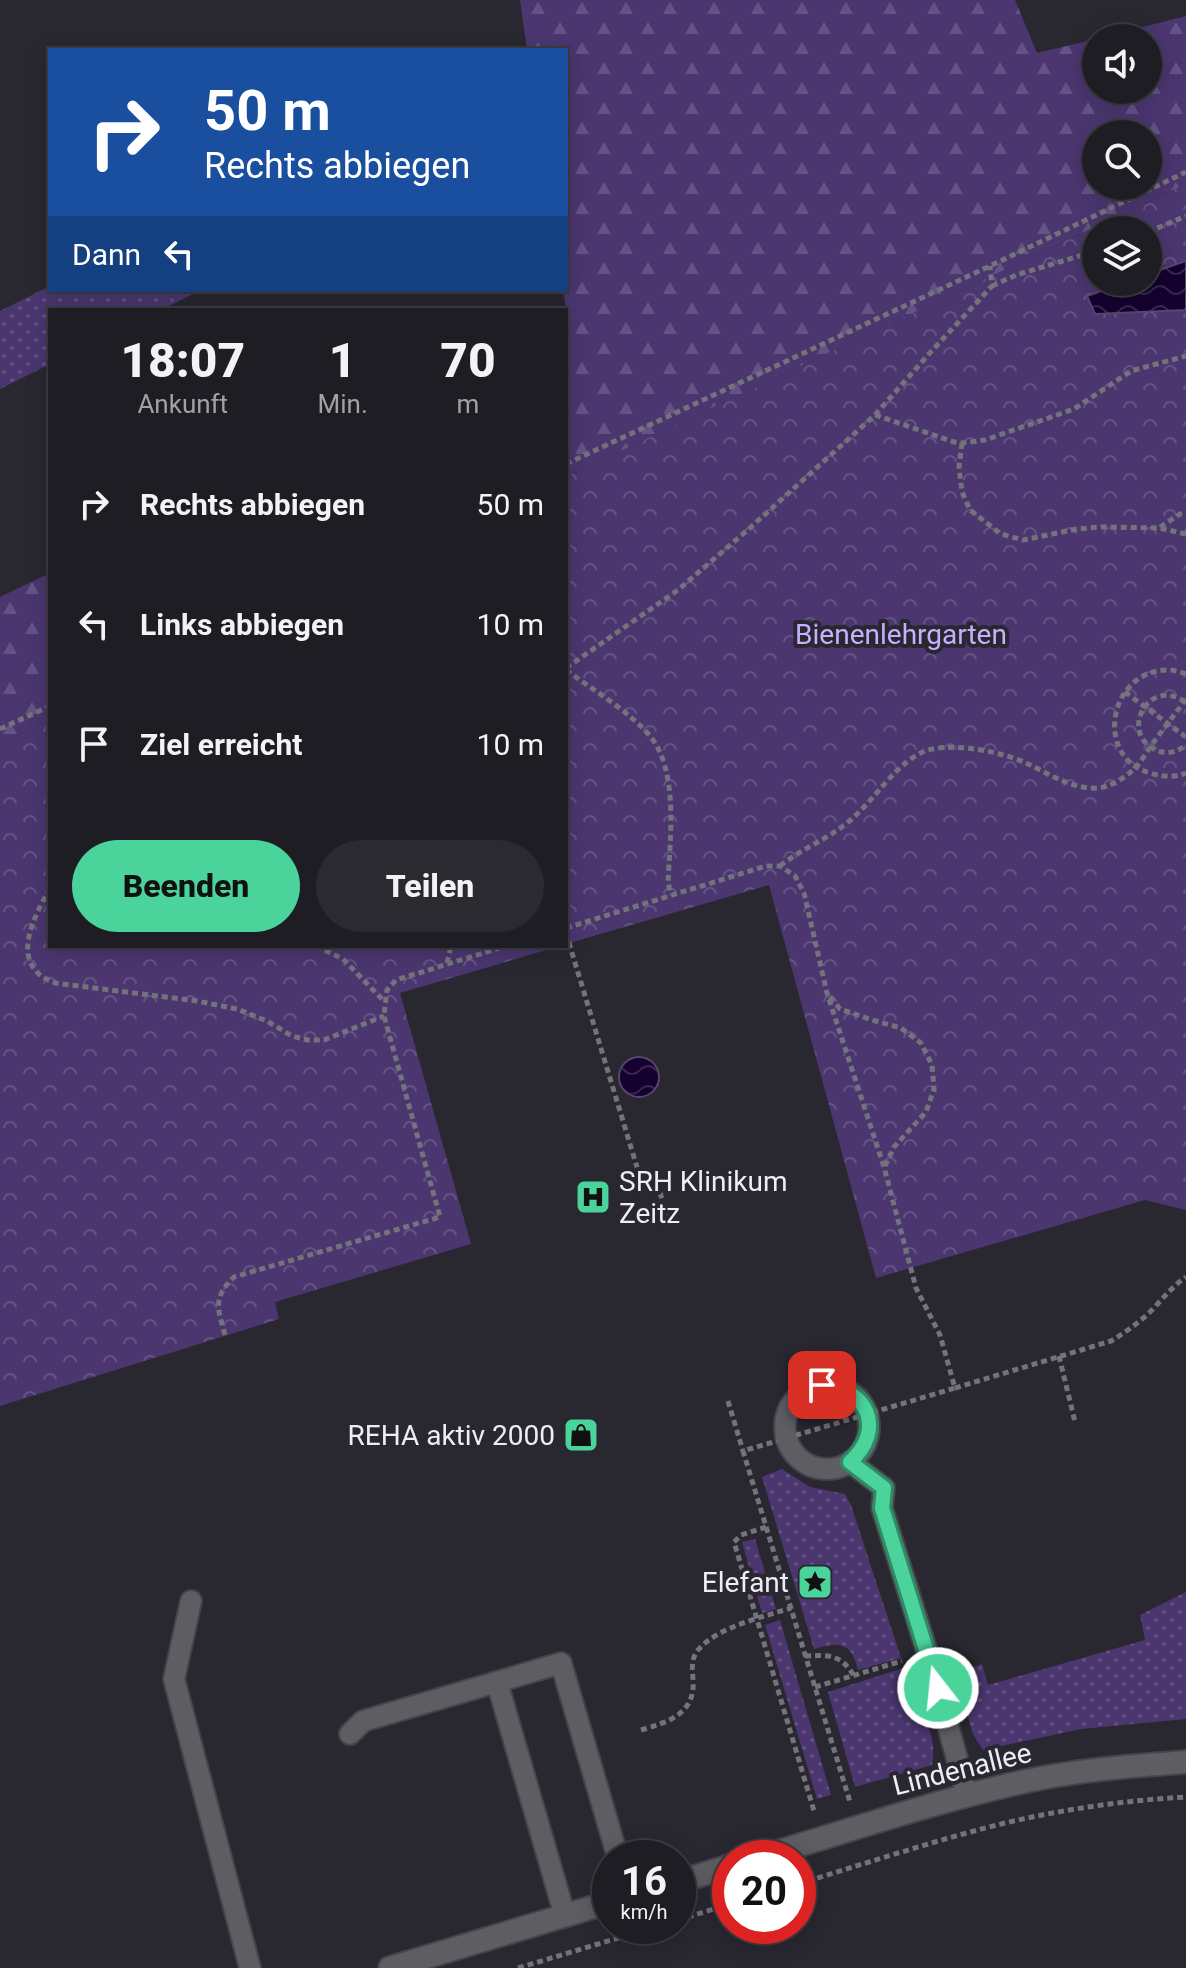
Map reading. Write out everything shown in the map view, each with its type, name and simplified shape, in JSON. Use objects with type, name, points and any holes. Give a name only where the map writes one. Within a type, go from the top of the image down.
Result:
[{"type":"street","name":"Lindenallee","points":[[816,1840],[967,1795],[1025,1781],[1186,1762]]},
{"type":"street","points":[[390,1968],[592,1908]]},
{"type":"lane","points":[[822,1385],[850,1391],[867,1414],[867,1441],[850,1462],[836,1468],[820,1468],[805,1463],[793,1452],[786,1438],[788,1410],[796,1398],[808,1389],[822,1385]]},
{"type":"lane","points":[[850,1462],[884,1488],[882,1508],[928,1653],[967,1795]]},
{"type":"lane","points":[[191,1601],[174,1679],[250,1968]]},
{"type":"lane","points":[[350,1734],[363,1721],[561,1663],[613,1840]]},
{"type":"lane","points":[[497,1682],[565,1916]]},
{"type":"path","points":[[568,463],[1186,172]]},
{"type":"path","points":[[1162,226],[1186,216]]},
{"type":"path","points":[[568,668],[678,590],[751,527],[875,415],[992,286],[1016,275],[1082,255]]},
{"type":"path","points":[[990,266],[992,286]]},
{"type":"path","points":[[875,415],[962,443],[985,440],[1074,409],[1131,371],[1186,356]]},
{"type":"path","points":[[962,443],[959,467],[962,492],[970,510],[1001,534],[1023,540],[1101,527],[1159,528],[1186,534]]},
{"type":"path","points":[[1159,528],[1186,513]]},
{"type":"path","points":[[1186,674],[1169,669],[1147,674],[1128,686],[1117,705],[1113,724],[1117,744],[1128,760],[1144,772],[1163,777],[1186,773]]},
{"type":"path","points":[[568,670],[619,708],[651,737],[665,766],[671,804],[668,882],[671,895]]},
{"type":"path","points":[[1125,692],[1186,737]]},
{"type":"path","points":[[780,866],[845,825],[895,772],[925,751],[969,749],[993,752],[1061,779],[1098,788],[1111,785],[1137,766],[1150,747],[1185,701],[1172,695],[1150,700],[1144,706],[1138,719],[1139,730],[1143,741],[1150,747],[1162,752],[1174,752],[1186,745]]},
{"type":"path","points":[[0,729],[48,707]]},
{"type":"path","points":[[568,929],[766,866],[780,866],[795,876],[804,893],[827,993],[884,1167],[916,1288],[940,1335],[955,1388]]},
{"type":"path","points":[[48,892],[30,930],[28,949],[31,965],[39,975],[55,983],[237,1009],[267,1021],[292,1036],[308,1040],[324,1040],[384,1016]]},
{"type":"path","points":[[568,937],[643,1187],[657,1183],[670,1225]]},
{"type":"path","points":[[320,948],[343,959],[385,1002]]},
{"type":"path","points":[[447,964],[451,948]]},
{"type":"path","points":[[225,1335],[218,1309],[220,1296],[234,1277],[440,1217],[384,1016],[387,990],[396,980],[499,948]]},
{"type":"path","points":[[827,993],[840,1009],[901,1028],[921,1043],[932,1065],[934,1089],[926,1112],[894,1147],[884,1167]]},
{"type":"path","points":[[743,1451],[1111,1341],[1129,1331],[1174,1285],[1186,1277]]},
{"type":"path","points":[[1059,1356],[1075,1422]]},
{"type":"path","points":[[728,1401],[868,1863]]},
{"type":"path","points":[[766,1527],[741,1535],[734,1542],[821,1839]]},
{"type":"path","points":[[641,1730],[668,1722],[683,1712],[691,1699],[694,1685],[692,1664],[697,1651],[712,1638],[791,1608]]},
{"type":"path","points":[[815,1687],[928,1653]]},
{"type":"path","points":[[805,1656],[834,1657],[847,1664],[854,1676]]},
{"type":"path","points":[[816,1879],[976,1830],[1039,1816],[1112,1803],[1186,1797]]},
{"type":"path","points":[[518,1968],[598,1944]]},
{"type":"green space","points":[[520,0],[1015,0],[1037,53],[1082,42],[1082,104],[1162,104],[1162,24],[1155,24],[1186,16],[1186,184],[1162,195],[1162,120],[1082,120],[1082,200],[1152,200],[1118,216],[1082,216],[1082,233],[568,476],[568,308],[563,292],[568,292],[568,48],[527,48]]},
{"type":"green space","name":"Bienenlehrgarten","points":[[1186,184],[1186,1210],[1145,1200],[876,1278],[769,885],[568,943],[568,476],[1082,233],[1082,296],[1162,296],[1162,216],[1118,216],[1152,200],[1162,200],[1162,195]]},
{"type":"green space","points":[[48,287],[48,292],[197,292],[165,308],[48,308],[48,365],[0,389],[0,311]]},
{"type":"green space","points":[[48,574],[48,721],[0,744],[0,597]]},
{"type":"green space","points":[[48,721],[48,948],[553,948],[400,993],[471,1244],[275,1302],[279,1319],[0,1406],[0,744]]},
{"type":"green space","points":[[782,1469],[810,1487],[845,1494],[901,1658],[858,1670],[852,1654],[843,1646],[814,1649],[762,1477]]},
{"type":"green space","points":[[755,1539],[776,1609],[762,1613],[742,1542]]},
{"type":"green space","points":[[1186,1592],[1186,1719],[1081,1729],[983,1750],[973,1734],[958,1685],[960,1677],[968,1669],[982,1664],[988,1685],[1145,1640],[1140,1615]]},
{"type":"green space","points":[[780,1620],[831,1795],[817,1799],[765,1625]]},
{"type":"green space","points":[[907,1667],[932,1740],[932,1765],[855,1787],[828,1692]]},
{"type":"water","points":[[1186,261],[1186,310],[1095,314],[1087,296],[1162,296],[1162,269]]},
{"type":"water","points":[[639,1057],[653,1063],[659,1077],[653,1091],[639,1097],[625,1091],[619,1077],[625,1063]]},
{"type":"place","name":"SRH Klinikum Zeitz","points":[[593,1197]]},
{"type":"place","name":"REHA aktiv 2000","points":[[581,1435]]},
{"type":"place","name":"Elefant","points":[[815,1582]]},
{"type":"route","points":[[822,1385],[850,1391],[867,1414],[867,1441],[850,1462],[884,1488],[882,1508],[938,1688]]}]
